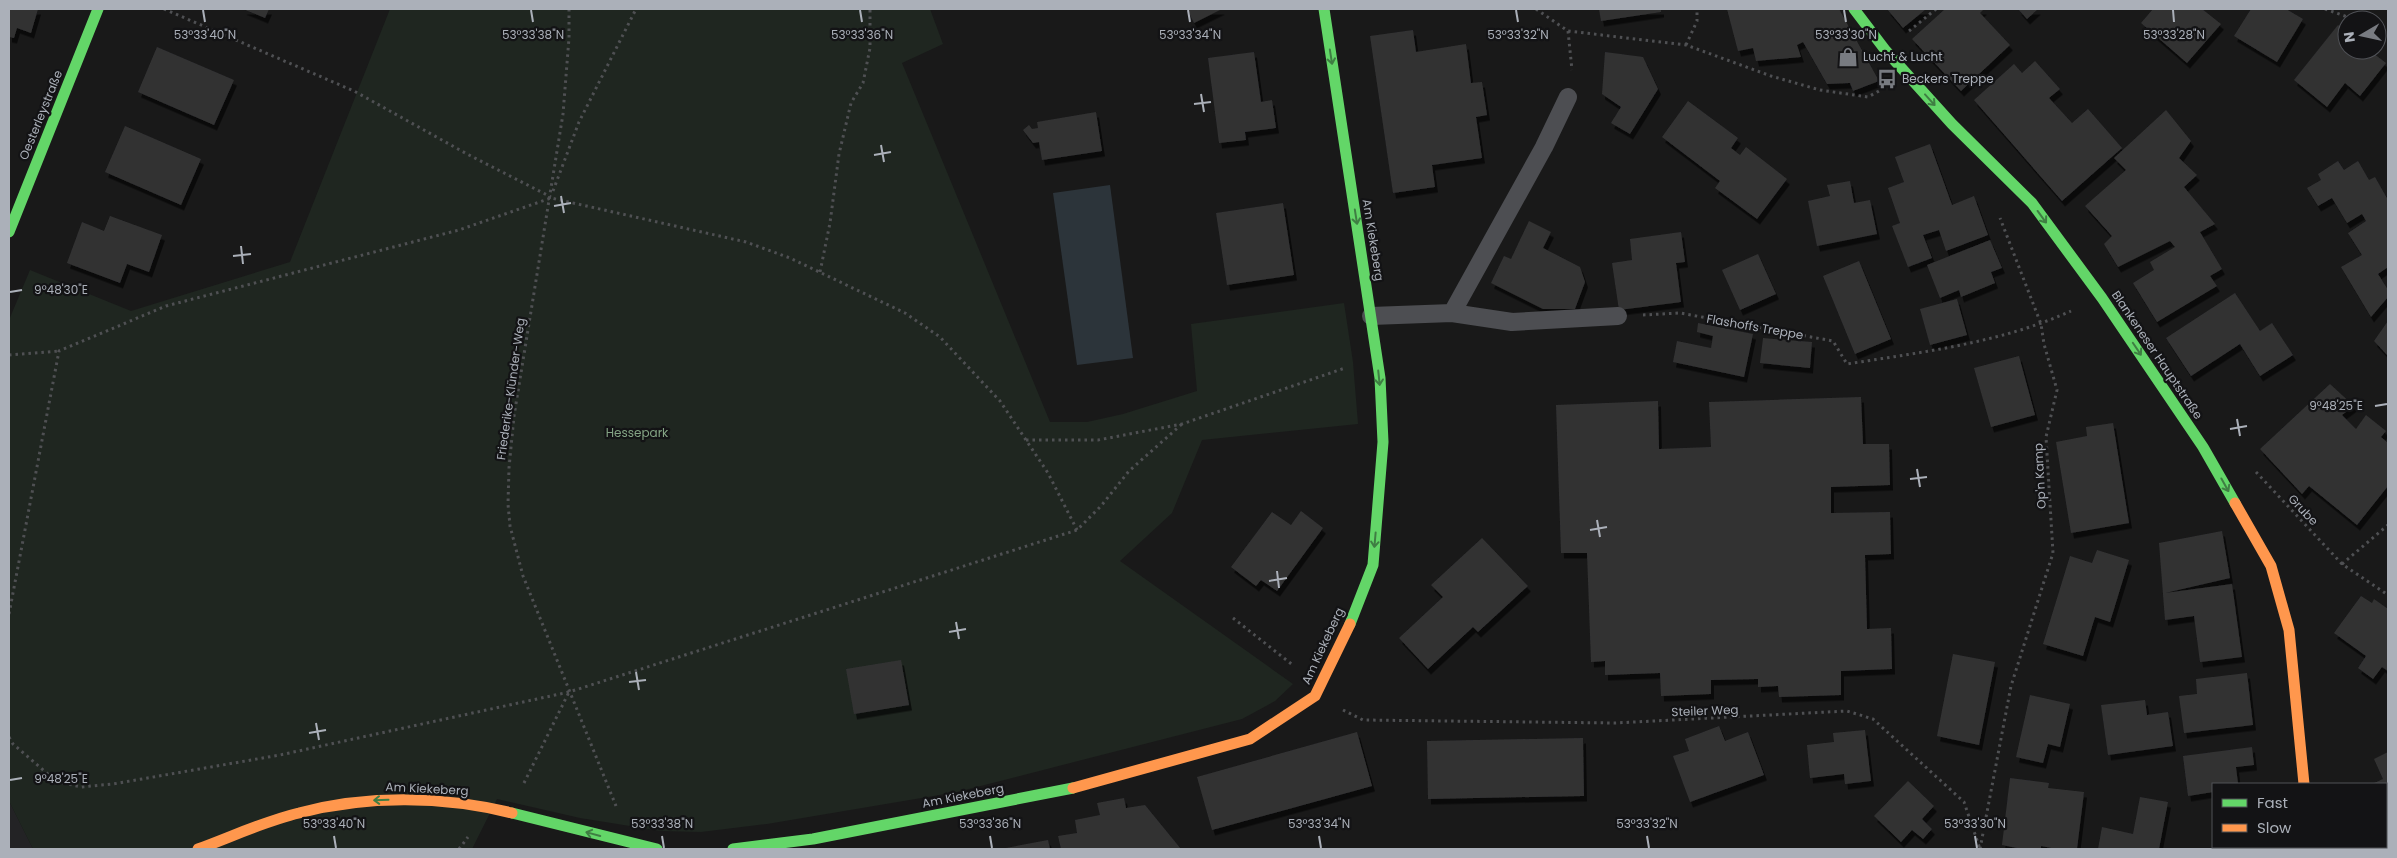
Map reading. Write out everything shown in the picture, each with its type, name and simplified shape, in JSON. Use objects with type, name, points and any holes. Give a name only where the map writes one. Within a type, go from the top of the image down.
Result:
[{"type":"street","name":"Oesterleystraße","points":[[9,232],[98,9]]},
{"type":"street","name":"Am Kiekeberg","points":[[733,849],[813,839],[1055,793],[1250,739],[1315,696],[1350,624],[1373,565],[1383,442],[1380,378],[1324,9]]},
{"type":"street","name":"Blankeneser Hauptstraße","points":[[1854,9],[1886,51],[1952,124],[2032,203],[2102,298],[2203,446],[2270,566],[2289,630],[2304,783]]},
{"type":"street","name":"Am Kiekeberg","points":[[198,849],[297,813],[364,800],[392,799],[479,806],[515,813],[657,849]]},
{"type":"lane","points":[[1452,313],[1544,147],[1568,97]]},
{"type":"lane","points":[[1371,316],[1452,313],[1512,322],[1618,316]]},
{"type":"path","points":[[164,9],[354,91],[551,198],[746,242],[790,258],[905,313],[940,337],[1000,401],[1048,472],[1077,530]]},
{"type":"path","name":"Friederike-Klünder-Weg","points":[[569,9],[569,38],[563,114],[551,198],[514,416],[508,504],[515,552],[523,576],[621,818],[625,842]]},
{"type":"path","points":[[551,198],[579,122],[636,9]]},
{"type":"path","points":[[820,272],[830,223],[839,154],[851,103],[863,83],[870,48],[870,9]]},
{"type":"path","points":[[1536,9],[1568,31],[1686,45],[1771,76],[1820,90],[1868,96],[1910,78]]},
{"type":"path","points":[[1686,45],[1697,21],[1697,9]]},
{"type":"path","points":[[2325,9],[2337,13]]},
{"type":"path","points":[[1568,31],[1572,65],[1568,97]]},
{"type":"path","points":[[9,356],[59,351],[166,306],[459,230],[551,198]]},
{"type":"path","name":"Op'n Kamp","points":[[1980,849],[2011,686],[2053,553],[2046,437],[2057,390],[2044,344],[2041,324],[1998,211]]},
{"type":"path","name":"Flashoffs Treppe","points":[[1618,316],[1680,313],[1833,341],[1847,364],[1956,347],[2041,324]]},
{"type":"path","points":[[9,614],[59,351]]},
{"type":"path","points":[[1026,440],[1098,440],[1182,424],[1376,357]]},
{"type":"path","points":[[9,738],[13,744],[48,775],[63,783],[81,787],[113,784],[280,754],[569,692],[1077,530],[1101,506],[1129,471],[1182,424]]},
{"type":"path","name":"Grube","points":[[2256,471],[2342,564],[2388,595]]},
{"type":"path","points":[[2342,564],[2388,525]]},
{"type":"path","points":[[1233,618],[1302,672],[1315,696]]},
{"type":"path","points":[[515,813],[520,792],[569,692]]},
{"type":"path","name":"Steiler Weg","points":[[1362,720],[1615,723],[1847,711],[1873,719],[1964,802],[1980,849]]},
{"type":"shaded area","points":[[1110,185],[1133,358],[1077,365],[1053,193]]},
{"type":"shaded area","points":[[9,801],[33,849],[9,849]]},
{"type":"green space","name":"Hessepark","points":[[390,9],[930,9],[943,44],[902,63],[1050,422],[1087,422],[1123,414],[1197,391],[1191,324],[1344,303],[1353,362],[1358,424],[1202,440],[1172,513],[1120,561],[1293,684],[1275,701],[1242,719],[957,792],[767,824],[701,832],[661,831],[580,818],[497,799],[472,849],[33,849],[9,801],[9,320],[30,270],[131,311],[290,262]]},
{"type":"building","points":[[9,9],[38,9],[31,33],[17,28],[14,38],[9,37]]},
{"type":"building","points":[[243,9],[269,9],[265,18]]},
{"type":"building","points":[[1187,9],[1222,9],[1194,23]]},
{"type":"building","points":[[1599,9],[1661,9],[1661,12],[1601,21]]},
{"type":"building","points":[[1727,9],[1839,9],[1879,81],[1853,91],[1850,83],[1827,84],[1803,42],[1797,45],[1801,57],[1756,61],[1753,48],[1738,51]]},
{"type":"building","points":[[1887,9],[1926,9],[1903,28]]},
{"type":"building","points":[[1945,9],[1984,9],[1980,13],[2010,45],[1961,91],[1912,39]]},
{"type":"building","points":[[2018,9],[2038,9],[2027,19]]},
{"type":"building","points":[[2153,9],[2202,9],[2221,24],[2187,63],[2141,23]]},
{"type":"building","points":[[2251,9],[2286,9],[2303,19],[2277,62],[2234,36]]},
{"type":"building","points":[[2337,26],[2337,60],[2382,60],[2386,63],[2360,96],[2345,83],[2327,107],[2294,80]]},
{"type":"building","points":[[1413,30],[1416,52],[1466,44],[1471,83],[1482,82],[1487,115],[1476,117],[1482,158],[1432,165],[1435,187],[1393,193],[1370,36]]},
{"type":"building","points":[[157,47],[234,80],[214,125],[138,92]]},
{"type":"building","points":[[1254,52],[1261,102],[1272,100],[1276,128],[1245,132],[1246,140],[1219,143],[1208,58]]},
{"type":"building","points":[[1605,52],[1643,57],[1658,89],[1630,134],[1611,123],[1621,107],[1602,94]]},
{"type":"building","points":[[2035,61],[2060,89],[2049,98],[2072,123],[2088,109],[2122,148],[2062,201],[1974,100],[2014,64],[2022,73]]},
{"type":"building","points":[[1688,101],[1738,138],[1731,148],[1740,155],[1746,147],[1787,179],[1757,219],[1715,188],[1720,181],[1662,137]]},
{"type":"building","points":[[2166,110],[2191,141],[2179,158],[2197,175],[2184,187],[2215,224],[2200,232],[2222,269],[2210,276],[2217,286],[2157,322],[2133,283],[2154,270],[2150,262],[2175,247],[2170,241],[2118,267],[2104,244],[2112,236],[2085,206],[2126,170],[2114,158]]},
{"type":"building","points":[[1096,112],[1102,151],[1042,160],[1039,142],[1033,143],[1023,130],[1029,125],[1032,129],[1038,128],[1037,122]]},
{"type":"building","points":[[125,126],[201,159],[181,205],[105,172]]},
{"type":"building","points":[[1930,144],[1952,205],[1974,196],[1988,235],[1946,251],[1939,230],[1923,235],[1932,258],[1908,267],[1892,226],[1900,223],[1888,188],[1904,182],[1895,157]]},
{"type":"building","points":[[2338,161],[2344,170],[2358,161],[2369,180],[2375,177],[2388,200],[2388,267],[2378,274],[2388,290],[2388,297],[2371,317],[2341,267],[2362,255],[2348,233],[2366,221],[2362,214],[2347,223],[2332,198],[2318,206],[2307,188],[2321,180],[2318,174]]},
{"type":"building","points":[[1850,181],[1854,203],[1870,200],[1877,234],[1817,246],[1808,201],[1830,196],[1827,185]]},
{"type":"building","points":[[1283,203],[1294,275],[1227,285],[1216,213]]},
{"type":"building","points":[[110,216],[162,235],[149,272],[127,264],[120,283],[67,263],[82,222],[104,231]]},
{"type":"building","points":[[1529,221],[1551,232],[1543,248],[1580,267],[1585,282],[1575,309],[1543,309],[1491,283],[1504,256],[1511,259]]},
{"type":"building","points":[[1681,232],[1685,262],[1676,263],[1681,302],[1619,310],[1612,263],[1632,260],[1630,239]]},
{"type":"building","points":[[1990,240],[2002,268],[1991,272],[1995,283],[1961,297],[1959,290],[1940,298],[1927,265]]},
{"type":"building","points":[[1758,254],[1776,294],[1740,310],[1722,270]]},
{"type":"building","points":[[1859,261],[1891,339],[1855,354],[1823,276]]},
{"type":"building","points":[[2235,293],[2260,331],[2272,323],[2293,355],[2260,376],[2240,344],[2191,376],[2166,338]]},
{"type":"building","points":[[1957,299],[1967,335],[1930,345],[1920,309]]},
{"type":"building","points":[[2388,321],[2388,356],[2374,341]]},
{"type":"building","points":[[1698,323],[1753,334],[1744,377],[1673,362],[1677,341],[1711,348],[1713,336],[1697,332]]},
{"type":"building","points":[[1763,338],[1812,342],[1810,368],[1760,363]]},
{"type":"building","points":[[2019,356],[2035,415],[1991,427],[1974,368]]},
{"type":"building","points":[[2330,384],[2354,406],[2342,415],[2356,429],[2366,415],[2386,431],[2381,437],[2388,443],[2388,486],[2357,525],[2309,486],[2302,494],[2260,449]]},
{"type":"building","points":[[1861,397],[1863,444],[1889,444],[1890,485],[1831,487],[1831,513],[1890,512],[1891,554],[1865,555],[1867,629],[1891,628],[1892,669],[1841,671],[1841,695],[1779,697],[1778,686],[1758,687],[1758,679],[1711,680],[1711,694],[1661,696],[1660,673],[1605,675],[1605,661],[1591,662],[1587,553],[1561,553],[1556,405],[1658,401],[1659,449],[1711,447],[1709,402]]},
{"type":"building","points":[[2113,423],[2129,523],[2071,533],[2056,442],[2087,436],[2086,427]]},
{"type":"building","points":[[1301,511],[1323,528],[1277,591],[1261,580],[1256,586],[1231,567],[1272,512],[1291,525]]},
{"type":"building","points":[[2222,531],[2230,578],[2165,593],[2232,584],[2242,657],[2200,662],[2194,616],[2165,620],[2159,543]]},
{"type":"building","points":[[1482,538],[1528,586],[1478,632],[1473,627],[1428,669],[1399,638],[1443,597],[1431,585]]},
{"type":"building","points":[[2097,550],[2129,560],[2110,622],[2095,617],[2083,656],[2043,644],[2070,556],[2092,563]]},
{"type":"building","points":[[2361,596],[2372,603],[2374,599],[2388,609],[2388,671],[2382,667],[2373,679],[2358,668],[2366,656],[2334,633]]},
{"type":"building","points":[[1953,654],[1995,662],[1979,745],[1937,736]]},
{"type":"building","points":[[901,660],[909,705],[854,714],[846,669]]},
{"type":"building","points":[[2247,673],[2253,725],[2184,733],[2179,696],[2197,694],[2196,679]]},
{"type":"building","points":[[2030,695],[2070,704],[2060,747],[2048,744],[2043,763],[2016,757]]},
{"type":"building","points":[[2145,700],[2147,715],[2168,712],[2173,746],[2108,755],[2101,705]]},
{"type":"building","points":[[1719,726],[1725,741],[1748,732],[1764,775],[1690,802],[1673,756],[1689,751],[1685,739]]},
{"type":"building","points":[[1865,730],[1871,781],[1845,784],[1844,774],[1810,778],[1807,745],[1834,742],[1833,733]]},
{"type":"building","points":[[1357,732],[1372,786],[1212,830],[1197,777]]},
{"type":"building","points":[[1583,738],[1584,796],[1428,799],[1427,741]]},
{"type":"building","points":[[2252,747],[2254,765],[2236,767],[2238,783],[2212,783],[2212,792],[2188,796],[2183,756]]},
{"type":"building","points":[[2388,752],[2388,849],[2322,849],[2387,848],[2387,783],[2374,783],[2383,779],[2374,759]]},
{"type":"building","points":[[2010,778],[2049,783],[2048,788],[2084,792],[2077,849],[2057,849],[2041,846],[2041,849],[2022,849],[2002,845]]},
{"type":"building","points":[[1908,781],[1934,806],[1922,819],[1932,829],[1923,839],[1912,830],[1901,842],[1874,816]]},
{"type":"building","points":[[2140,797],[2168,802],[2159,849],[2098,849],[2102,827],[2133,834]]},
{"type":"building","points":[[1124,798],[1126,808],[1145,805],[1181,849],[1061,849],[1058,836],[1077,833],[1075,820],[1100,815],[1097,803]]},
{"type":"building","points":[[1048,840],[1050,849],[1006,849],[1006,848]]},
{"type":"building","points":[[2221,848],[2266,848],[2266,849]]},
{"type":"traffic: fast","points":[[9,232],[98,9]]},
{"type":"traffic: fast","points":[[1324,9],[1380,378],[1383,442],[1373,565],[1350,624]]},
{"type":"traffic: fast","points":[[1854,9],[1886,51],[1952,124],[2032,203],[2102,298],[2203,447],[2235,503]]},
{"type":"traffic: fast","points":[[733,849],[813,839],[1073,788]]},
{"type":"traffic: fast","points":[[512,813],[657,849]]},
{"type":"traffic: slow","points":[[2235,503],[2271,566],[2289,630],[2304,783]]},
{"type":"traffic: slow","points":[[1073,788],[1250,739],[1315,696],[1350,624]]},
{"type":"traffic: slow","points":[[198,849],[286,816],[352,803],[405,800],[432,801],[486,807],[512,813]]},
{"type":"place","name":"Lucht & Lucht","points":[[1848,57]]},
{"type":"place","name":"Beckers Treppe","points":[[1887,79]]}]
